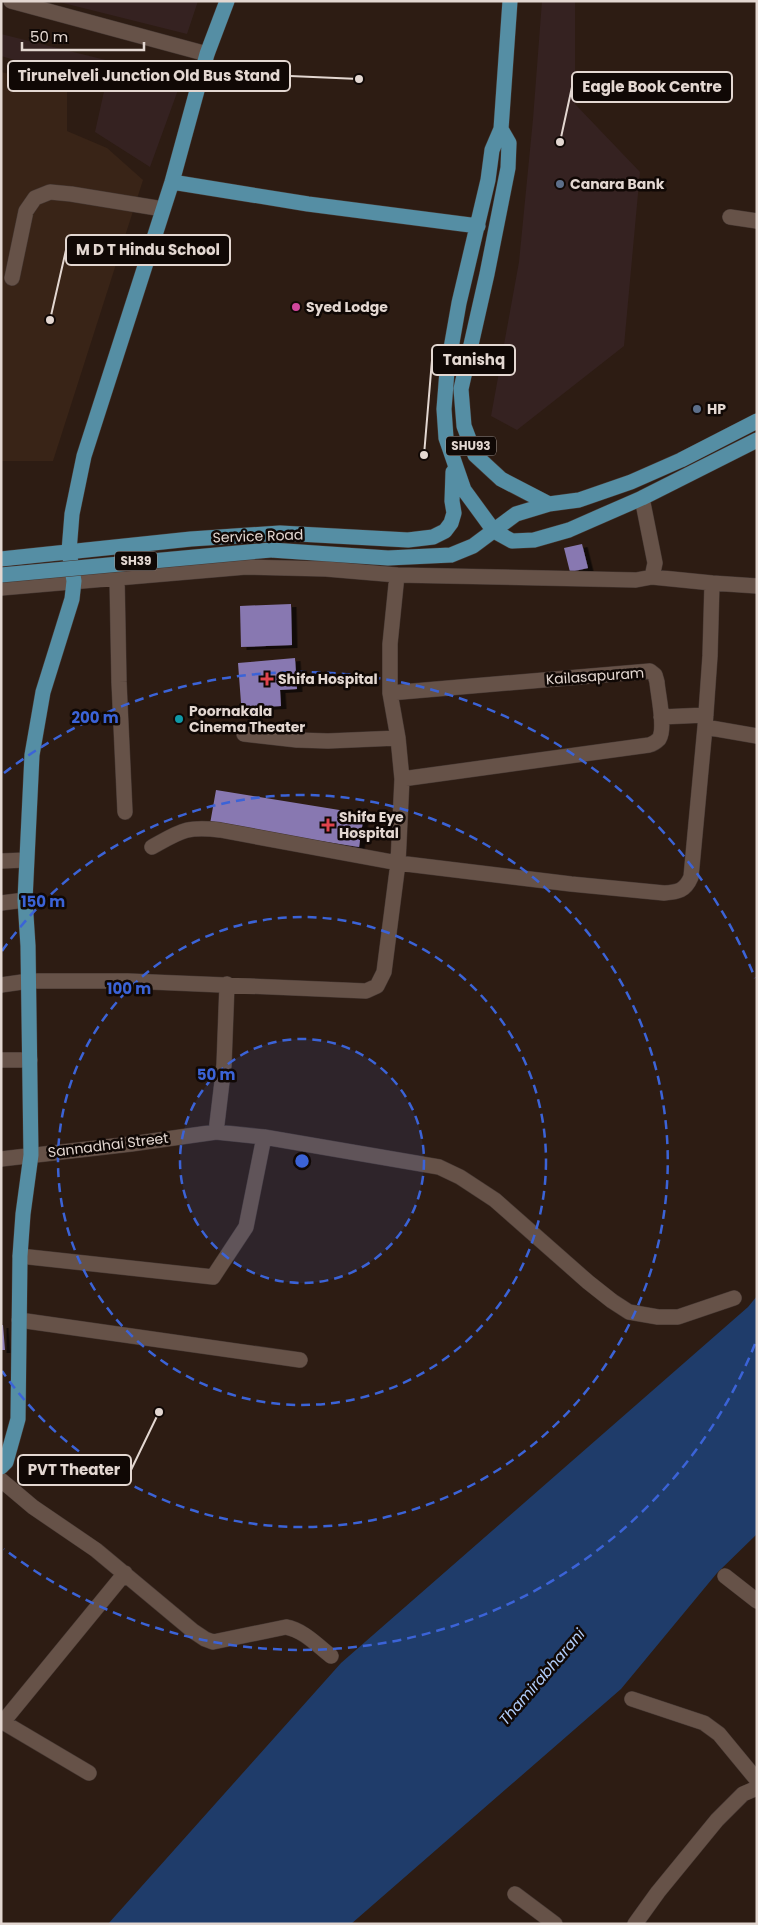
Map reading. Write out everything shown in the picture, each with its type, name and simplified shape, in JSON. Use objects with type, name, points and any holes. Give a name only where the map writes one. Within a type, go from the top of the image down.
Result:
[{"type":"main road","points":[[1,1467],[6,1462],[18,1419],[20,1256],[23,1214],[31,1155],[29,981],[25,900],[33,746],[43,692],[72,599],[74,581],[69,551],[72,514],[84,456],[172,182],[207,54],[227,1]]},
{"type":"main road","name":"SHU93","points":[[494,531],[464,490],[446,438],[444,409],[447,370],[459,304],[478,226],[492,150],[502,129],[510,1]]},
{"type":"main road","name":"SHU93","points":[[502,129],[509,143],[508,168],[487,274],[461,389],[464,426],[475,455],[489,468],[501,479],[549,504]]},
{"type":"main road","points":[[172,182],[308,204],[478,226]]},
{"type":"main road","points":[[757,421],[681,460],[631,482],[579,500],[549,504],[516,514],[494,531],[512,541],[534,540],[569,530],[642,498],[757,440]]},
{"type":"main road","name":"Service Road","points":[[1,559],[191,539],[280,533],[408,540],[432,538],[445,531],[451,523],[454,513],[452,501],[454,464]]},
{"type":"main road","name":"SH39","points":[[1,574],[271,550],[388,558],[451,555],[474,546],[494,531]]},
{"type":"street","points":[[11,1],[207,54]]},
{"type":"street","points":[[12,278],[26,211],[35,198],[50,192],[163,209]]},
{"type":"street","points":[[730,217],[757,221]]},
{"type":"street","points":[[642,498],[655,563],[652,577]]},
{"type":"street","points":[[1,588],[246,567],[326,568],[397,575],[636,580],[652,577],[757,586]]},
{"type":"street","points":[[1,985],[29,981],[128,981],[366,991],[377,986],[384,972],[398,863],[402,779],[398,738],[390,693],[390,644],[397,575]]},
{"type":"street","points":[[117,578],[119,682],[125,812]]},
{"type":"street","points":[[152,847],[183,830],[198,828],[220,830],[398,863],[571,884],[664,893],[678,892],[687,886],[691,877],[710,656],[712,583]]},
{"type":"street","name":"Kailasapuram","points":[[390,693],[650,671],[655,675],[661,717],[660,737],[656,742],[649,745],[402,779]]},
{"type":"street","points":[[661,717],[705,721],[757,736]]},
{"type":"street","points":[[244,734],[297,740],[328,741],[398,738]]},
{"type":"street","points":[[1,861],[26,860]]},
{"type":"street","points":[[1,903],[25,900]]},
{"type":"street","points":[[216,1132],[224,1065],[227,984]]},
{"type":"street","points":[[1,1060],[30,1060]]},
{"type":"street","name":"Sannadhai Street","points":[[1,1159],[216,1132],[440,1166],[460,1176],[495,1200],[612,1301],[629,1312],[658,1318],[678,1317],[734,1298]]},
{"type":"street","points":[[20,1256],[213,1277],[246,1227],[264,1138]]},
{"type":"street","points":[[19,1320],[300,1360]]},
{"type":"street","points":[[1,1480],[33,1507],[96,1550],[192,1631],[205,1639],[213,1642],[286,1627],[294,1628],[331,1656]]},
{"type":"street","points":[[89,1773],[2,1722],[125,1573]]},
{"type":"street","points":[[725,1576],[757,1602]]},
{"type":"street","points":[[632,1699],[704,1724],[719,1734],[757,1780]]},
{"type":"street","points":[[636,1924],[658,1892],[717,1820],[743,1794],[757,1788]]},
{"type":"street","points":[[515,1894],[556,1924]]},
{"type":"shaded area","points":[[55,1],[198,1],[187,34]]},
{"type":"shaded area","points":[[542,1],[575,1],[575,104],[640,172],[624,346],[517,430],[491,416],[519,262]]},
{"type":"shaded area","points":[[1,34],[182,79],[150,167],[95,132],[105,87],[1,56]]},
{"type":"shaded area","points":[[1,72],[67,86],[67,131],[107,148],[143,180],[53,461],[1,461]]},
{"type":"water","name":"Thamirabharani","points":[[757,1296],[757,1534],[717,1573],[621,1689],[351,1924],[108,1924],[341,1663],[748,1307]]},
{"type":"building","points":[[582,544],[588,568],[570,572],[564,548]]},
{"type":"building","points":[[291,604],[292,645],[241,647],[240,606]]},
{"type":"building","points":[[295,658],[297,689],[280,690],[281,706],[262,707],[263,715],[242,716],[238,663]]},
{"type":"building","points":[[216,790],[364,814],[359,847],[210,824]]},
{"type":"building","points":[[1,1325],[3,1325],[5,1350],[1,1350]]},
{"type":"place","name":"Tirunelveli Junction Old Bus Stand","points":[[359,79]]},
{"type":"place","name":"Eagle Book Centre","points":[[560,142]]},
{"type":"place","name":"Canara Bank","points":[[560,184]]},
{"type":"place","name":"Syed Lodge","points":[[296,307]]},
{"type":"place","name":"M D T Hindu School","points":[[50,320]]},
{"type":"place","name":"HP","points":[[697,409]]},
{"type":"place","name":"Tanishq","points":[[424,455]]},
{"type":"place","name":"Shifa Hospital","points":[[267,679]]},
{"type":"place","name":"Poornakala Cinema Theater","points":[[179,719]]},
{"type":"place","name":"Shifa Eye Hospital","points":[[328,825]]},
{"type":"place","name":"PVT Theater","points":[[159,1412]]}]
